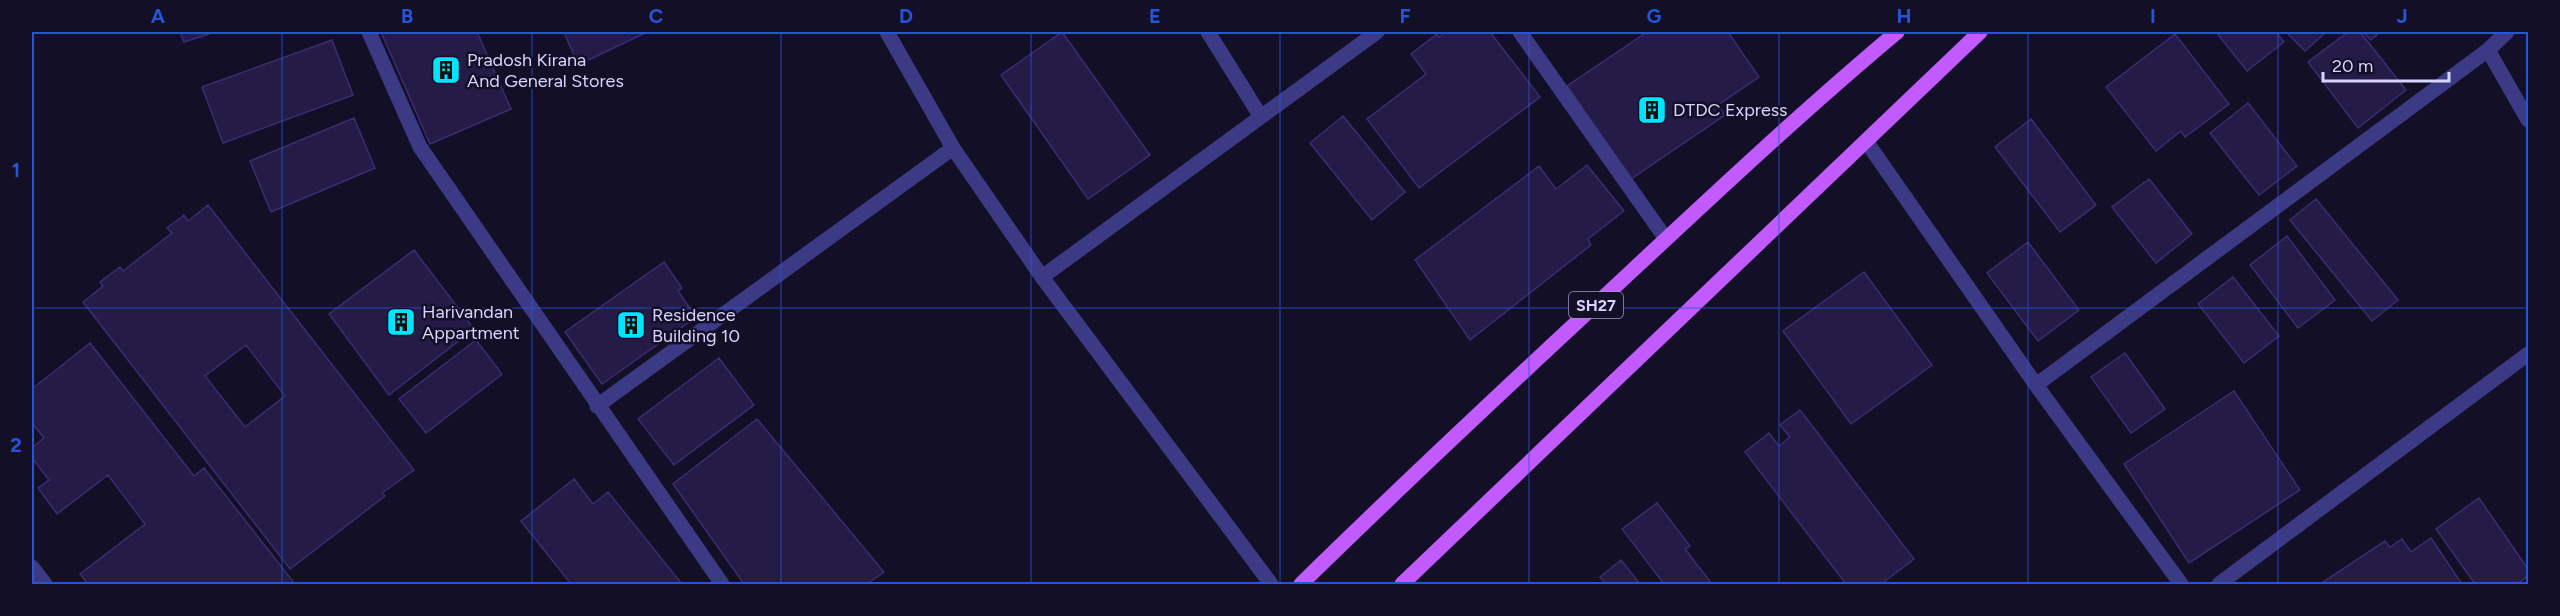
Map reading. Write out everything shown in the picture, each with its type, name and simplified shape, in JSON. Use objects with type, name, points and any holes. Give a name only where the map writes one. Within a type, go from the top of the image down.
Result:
[{"type":"main road","name":"SH27","points":[[1300,585],[1382,504],[1666,239],[1832,87],[1898,32]]},
{"type":"main road","points":[[1402,585],[1980,32]]},
{"type":"street","points":[[369,32],[420,147],[722,585]]},
{"type":"street","points":[[887,32],[953,148],[1042,277],[1271,585]]},
{"type":"street","points":[[1208,32],[1261,117]]},
{"type":"street","points":[[1042,277],[1377,32]]},
{"type":"street","points":[[1520,32],[1666,239]]},
{"type":"street","points":[[2036,385],[2488,50],[2507,32]]},
{"type":"street","points":[[2488,50],[2529,120]]},
{"type":"street","points":[[1866,141],[2036,385],[2181,585]]},
{"type":"street","points":[[597,406],[953,148]]},
{"type":"street","points":[[2219,585],[2529,354]]},
{"type":"street","points":[[32,567],[45,585]]},
{"type":"building","points":[[180,32],[215,32],[184,42]]},
{"type":"building","name":"Pradosh Kirana And General Stores","points":[[381,32],[477,32],[511,109],[430,144]]},
{"type":"building","points":[[564,32],[647,32],[578,65]]},
{"type":"building","points":[[1062,32],[1150,155],[1088,199],[1001,75]]},
{"type":"building","points":[[1446,32],[1490,32],[1540,97],[1419,188],[1367,119],[1426,74],[1411,54],[1437,34],[1439,37]]},
{"type":"building","name":"DTDC Express","points":[[1647,32],[1728,32],[1759,77],[1718,105],[1725,115],[1631,179],[1567,86]]},
{"type":"building","points":[[2216,32],[2276,32],[2284,42],[2247,71]]},
{"type":"building","points":[[2286,32],[2326,32],[2305,51]]},
{"type":"building","points":[[2348,32],[2360,32],[2406,90],[2358,128],[2308,62]]},
{"type":"building","points":[[2363,32],[2380,32],[2371,40]]},
{"type":"building","points":[[2175,34],[2229,104],[2185,137],[2181,131],[2156,151],[2106,87]]},
{"type":"building","points":[[332,40],[353,95],[223,143],[202,87]]},
{"type":"building","points":[[2248,103],[2297,166],[2259,195],[2210,133]]},
{"type":"building","points":[[1343,116],[1405,192],[1372,220],[1310,143]]},
{"type":"building","points":[[354,118],[375,168],[271,212],[250,161]]},
{"type":"building","points":[[2031,119],[2096,205],[2060,232],[1995,147]]},
{"type":"building","points":[[1587,165],[1624,211],[1588,239],[1591,245],[1470,340],[1415,260],[1539,166],[1556,189]]},
{"type":"building","points":[[2149,179],[2192,234],[2156,263],[2112,207]]},
{"type":"building","points":[[2316,199],[2398,300],[2372,321],[2290,220]]},
{"type":"building","points":[[208,205],[414,470],[382,493],[385,496],[290,569],[83,302],[103,286],[100,282],[120,267],[123,271],[172,233],[167,228],[184,215],[188,221]],"holes":[[[246,345],[285,396],[245,427],[205,376]]]},
{"type":"building","points":[[2287,236],[2335,300],[2298,328],[2250,265]]},
{"type":"building","points":[[2028,242],[2079,310],[2038,341],[1987,273]]},
{"type":"building","name":"Harivandan Appartment","points":[[414,250],[474,329],[389,395],[329,314]]},
{"type":"building","name":"Residence Building 10","points":[[664,262],[682,288],[678,291],[696,317],[602,384],[565,332]]},
{"type":"building","points":[[1864,272],[1932,365],[1851,424],[1783,331]]},
{"type":"building","points":[[2233,277],[2279,336],[2244,363],[2198,304]]},
{"type":"building","points":[[476,340],[502,374],[426,433],[399,399]]},
{"type":"building","points":[[90,343],[194,476],[204,468],[295,584],[88,584],[80,574],[145,524],[108,475],[57,514],[38,488],[49,480],[32,458],[32,448],[44,438],[32,423],[32,389]]},
{"type":"building","points":[[2125,353],[2165,409],[2131,433],[2091,377]]},
{"type":"building","points":[[719,358],[754,405],[674,465],[638,419]]},
{"type":"building","points":[[2234,391],[2300,490],[2189,563],[2124,464]]},
{"type":"building","points":[[1800,410],[1914,559],[1881,584],[1846,584],[1745,452],[1769,433],[1779,446],[1790,437],[1780,425]]},
{"type":"building","points":[[757,419],[884,572],[867,584],[744,584],[673,484]]},
{"type":"building","points":[[574,479],[593,504],[608,492],[682,584],[571,584],[521,521]]},
{"type":"building","points":[[2479,498],[2528,569],[2528,576],[2517,584],[2475,584],[2436,529]]},
{"type":"building","points":[[1657,503],[1690,546],[1685,549],[1712,584],[1664,584],[1622,529]]},
{"type":"building","points":[[2431,538],[2462,584],[2320,584],[2385,541],[2390,547],[2402,539],[2411,552]]},
{"type":"building","points":[[1621,560],[1640,584],[1606,584],[1600,577]]},
{"type":"place","name":"Pradosh Kirana And General Stores","points":[[446,70]]},
{"type":"place","name":"DTDC Express","points":[[1652,110]]},
{"type":"place","name":"Harivandan Appartment","points":[[401,322]]},
{"type":"place","name":"Residence Building 10","points":[[631,325]]}]
